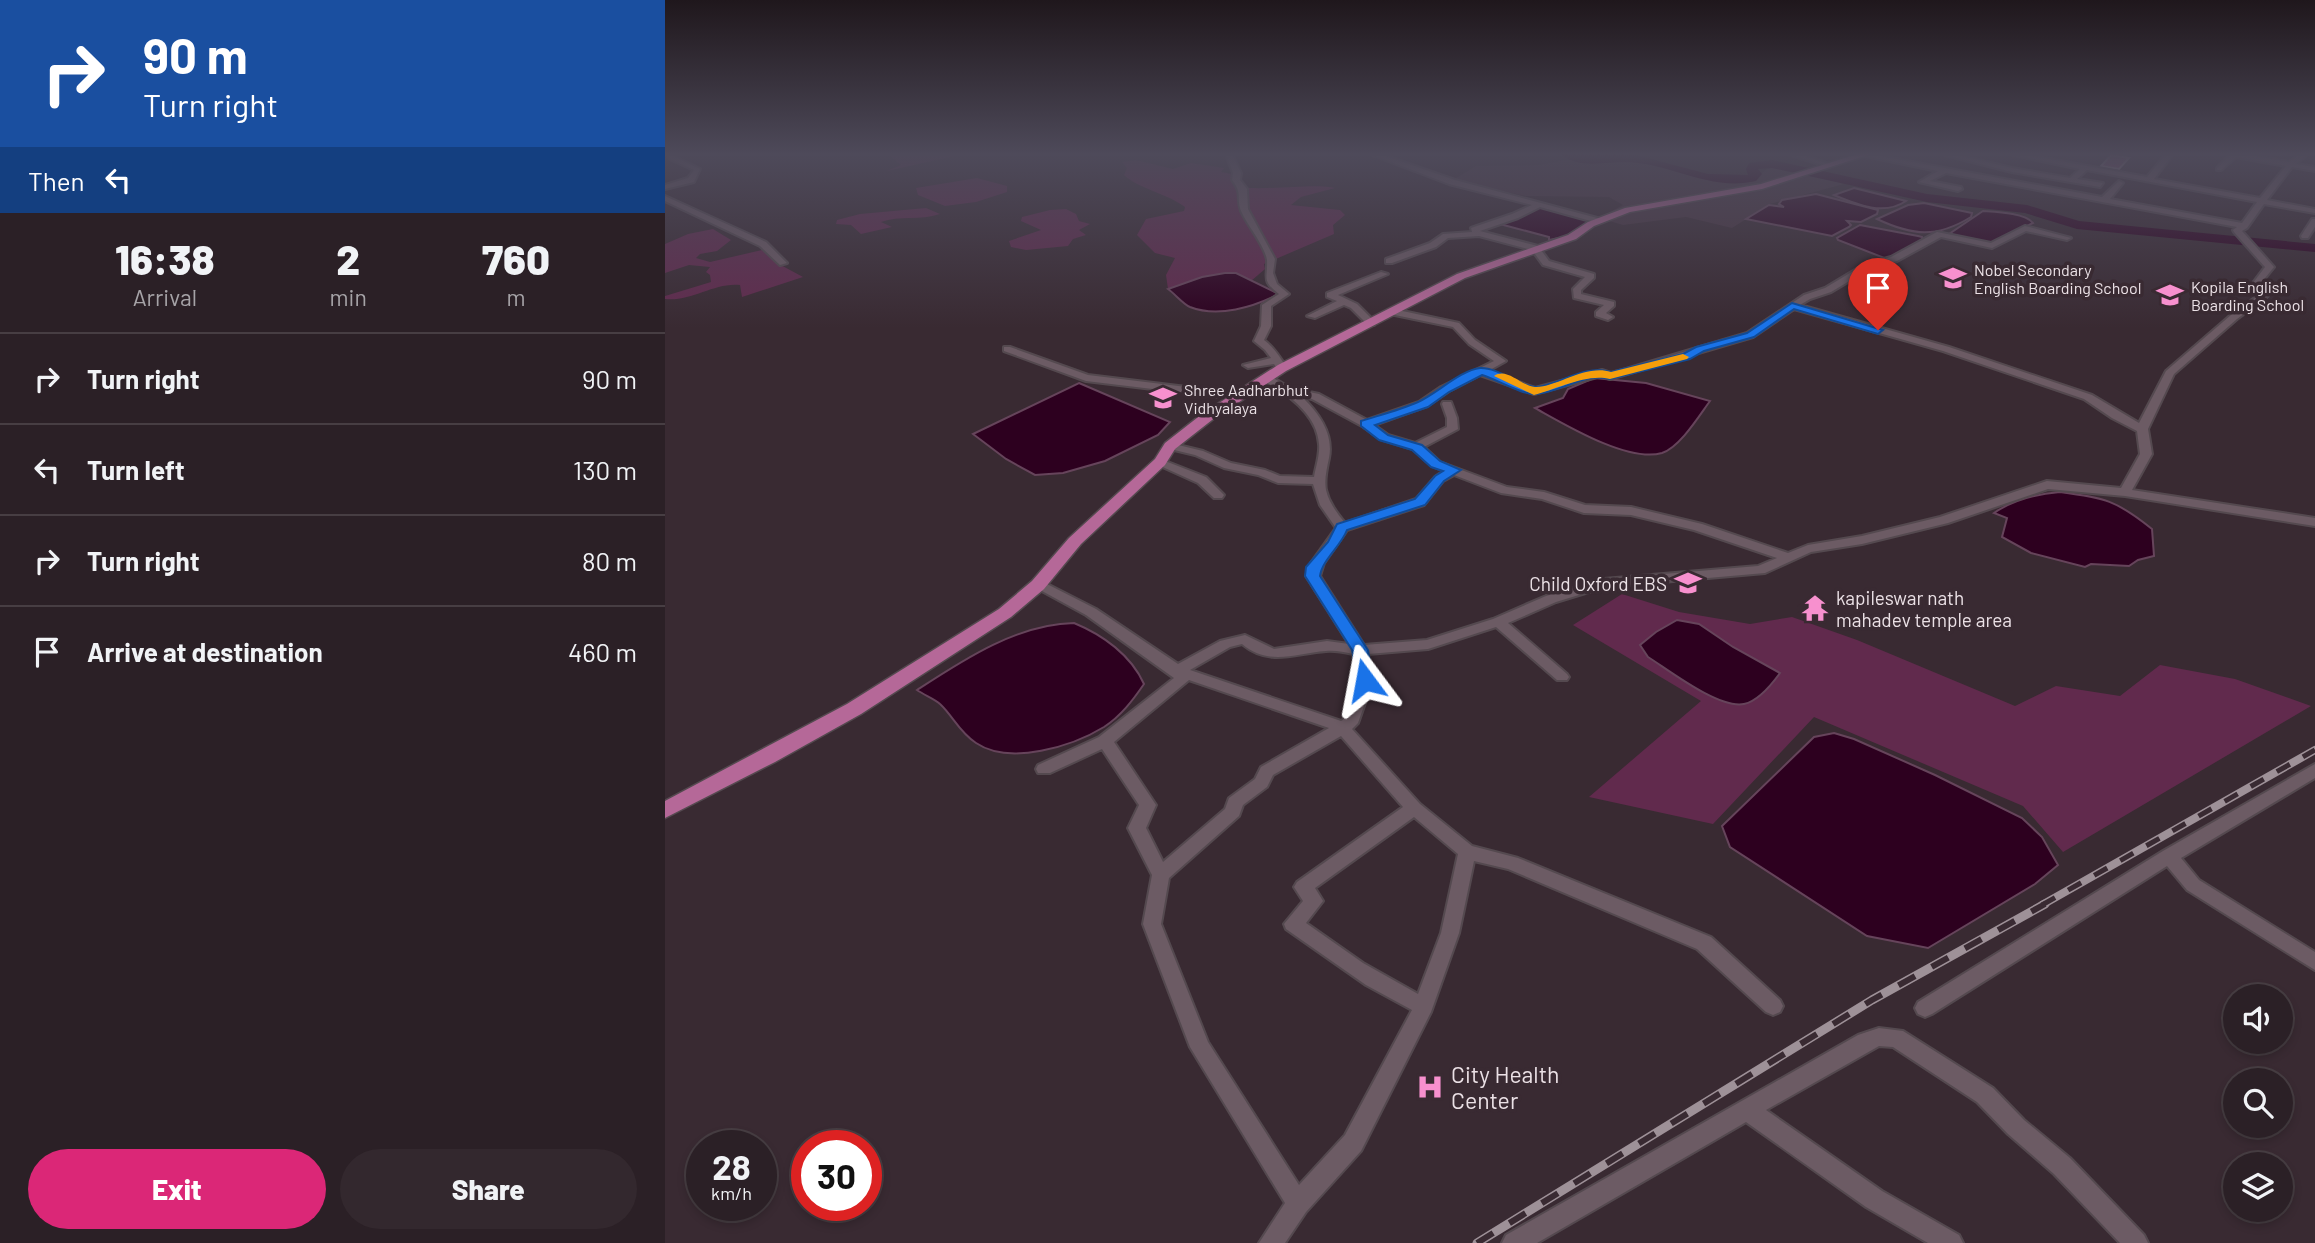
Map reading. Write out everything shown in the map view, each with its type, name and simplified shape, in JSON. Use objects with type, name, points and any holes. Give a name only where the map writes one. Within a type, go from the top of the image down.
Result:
[{"type":"main road","points":[[665,810],[854,709],[1005,613],[1038,585],[1075,541],[1160,462],[1170,446],[1236,396],[1266,378],[1280,364],[1371,323],[1461,276],[1572,237],[1598,221],[1623,212]]},
{"type":"street","points":[[695,212],[763,244],[783,263]]},
{"type":"street","points":[[1246,212],[1271,259],[1269,273],[1273,285],[1285,294],[1267,305],[1266,326],[1259,341],[1269,348],[1280,364]]},
{"type":"street","points":[[1479,234],[1474,230],[1523,212]]},
{"type":"street","points":[[1567,212],[1598,221]]},
{"type":"street","points":[[2125,492],[2146,454],[2142,429],[2170,373],[2234,317],[2264,296],[2257,284],[2270,267],[2251,248],[2240,228],[2161,212]]},
{"type":"street","points":[[2240,228],[2253,212]]},
{"type":"street","points":[[2305,236],[2315,221]]},
{"type":"street","points":[[1481,372],[1500,376],[1534,391],[1602,373],[1610,376],[1686,356],[1708,346],[1750,335],[1792,306],[1868,266],[1906,253],[1940,233],[1991,246],[2025,228],[2067,238]]},
{"type":"street","points":[[1389,261],[1433,245],[1445,236],[1479,234],[1535,248],[1546,263],[1591,276],[1577,289],[1577,296],[1611,304],[1599,314],[1608,317]]},
{"type":"street","points":[[1371,323],[1354,306],[1330,295],[1384,274]]},
{"type":"street","points":[[1312,316],[1343,302]]},
{"type":"street","points":[[1792,306],[1947,349],[2088,397],[2142,429]]},
{"type":"street","points":[[1366,424],[1423,404],[1445,389],[1501,361],[1496,355],[1472,342],[1456,325],[1393,312]]},
{"type":"street","points":[[1007,349],[1086,378],[1236,396]]},
{"type":"street","points":[[1248,365],[1280,364]]},
{"type":"street","points":[[1266,378],[1289,391],[1315,396],[1366,424],[1384,438],[1417,447],[1436,464],[1513,492],[1544,496],[1584,509],[1615,509],[1644,514],[1698,527],[1788,557]]},
{"type":"street","points":[[1289,391],[1323,433],[1325,447],[1319,481],[1328,509],[1342,527]]},
{"type":"street","points":[[1417,447],[1452,429],[1452,418],[1447,404]]},
{"type":"street","points":[[1170,446],[1199,453],[1228,466],[1261,472],[1279,479],[1319,481]]},
{"type":"street","points":[[1160,462],[1202,480],[1219,495]]},
{"type":"street","points":[[1161,876],[1233,812],[1235,802],[1261,783],[1267,771],[1350,723],[1365,683],[1360,650],[1313,576],[1314,567],[1334,544],[1342,527],[1420,502],[1439,479],[1454,470]]},
{"type":"street","points":[[1177,671],[1225,644],[1245,639],[1258,652],[1278,654],[1329,646],[1360,650],[1428,644],[1498,622],[1551,599],[1604,583],[1760,570],[1808,549],[1862,540],[1944,520],[2047,485],[2125,492],[2315,523]]},
{"type":"street","points":[[1038,585],[1091,612],[1177,671],[1342,727],[1414,808],[1467,852],[1512,863],[1704,943],[1773,1006]]},
{"type":"street","points":[[1498,622],[1562,677]]},
{"type":"street","points":[[1044,769],[1105,741],[1182,679],[1177,671]]},
{"type":"street","points":[[1105,741],[1148,805],[1137,828],[1161,876],[1152,924],[1200,1047],[1298,1204]]},
{"type":"street","points":[[1925,1008],[2169,856],[2315,770]]},
{"type":"street","points":[[1414,808],[1303,887],[1314,901],[1293,924],[1356,970],[1393,992],[1424,1006]]},
{"type":"street","points":[[1271,1243],[1298,1204],[1353,1143],[1424,1006],[1450,933],[1467,852]]},
{"type":"street","points":[[2169,856],[2193,885],[2315,962]]},
{"type":"street","points":[[1514,1243],[1745,1109],[1865,1042],[1879,1037],[1896,1038],[1985,1095],[2017,1128],[2062,1166],[2136,1243]]},
{"type":"street","points":[[1745,1109],[1874,1199],[1951,1243]]},
{"type":"shaded area","points":[[1042,212],[1072,212],[1079,221],[1090,224],[1079,230],[1086,235],[1073,239],[1068,246],[1026,250],[1011,247],[1009,241],[1041,230],[1021,221],[1022,217]]},
{"type":"shaded area","points":[[1179,212],[1342,212],[1345,215],[1333,225],[1334,234],[1264,264],[1265,269],[1251,281],[1243,277],[1222,275],[1198,279],[1168,289],[1166,275],[1175,258],[1155,253],[1137,235],[1146,219]]},
{"type":"shaded area","points":[[1524,212],[1562,212],[1590,221],[1573,235],[1549,240],[1549,237],[1496,223]]},
{"type":"shaded area","points":[[1610,212],[1757,212],[1732,228],[1686,217],[1623,225],[1599,218]]},
{"type":"shaded area","points":[[1757,212],[1877,212],[1861,222],[1847,221],[1851,225],[1849,227],[1832,236],[1746,219]]},
{"type":"shaded area","points":[[1892,212],[1972,213],[1971,217],[1947,229],[1925,232],[1902,229],[1877,219]]},
{"type":"shaded area","points":[[1982,212],[2017,215],[2033,223],[1992,244],[1949,234]]},
{"type":"shaded area","points":[[860,214],[940,214],[888,220],[881,222],[892,227],[861,234],[851,225],[836,224],[837,220]]},
{"type":"shaded area","points":[[1860,225],[1922,237],[1922,241],[1887,259],[1838,240],[1837,238]]},
{"type":"shaded area","points":[[713,229],[731,240],[717,251],[700,254],[696,258],[710,262],[762,250],[777,263],[803,277],[742,297],[740,285],[731,285],[684,298],[665,299],[665,296],[711,282],[710,275],[706,272],[710,267],[689,265],[665,273],[665,244],[688,234]]},
{"type":"shaded area","points":[[1236,273],[1279,294],[1247,307],[1212,311],[1190,307],[1168,289],[1202,277]]},
{"type":"shaded area","points":[[1594,378],[1646,383],[1710,401],[1676,444],[1662,453],[1648,455],[1597,440],[1535,408],[1563,398],[1568,389]]},
{"type":"shaded area","points":[[1079,383],[1170,422],[1158,435],[1105,461],[1063,473],[1035,475],[1006,459],[973,434]]},
{"type":"shaded area","points":[[2060,492],[2099,499],[2129,512],[2152,529],[2154,556],[2138,560],[2129,566],[2091,564],[2085,567],[2031,553],[2002,537],[2007,518],[1994,513],[2025,498]]},
{"type":"shaded area","points":[[1622,594],[1679,612],[1750,624],[1792,617],[1857,640],[2015,706],[2056,686],[2120,696],[2160,665],[2235,679],[2311,706],[2063,852],[2023,806],[1814,717],[1713,824],[1589,797],[1701,701],[1573,625]]},
{"type":"shaded area","points":[[1677,620],[1699,624],[1780,673],[1759,696],[1744,704],[1722,701],[1708,695],[1648,657],[1640,645]]},
{"type":"shaded area","points":[[1074,623],[1115,647],[1132,664],[1144,684],[1110,723],[1076,741],[1023,753],[990,750],[970,739],[940,704],[917,690],[972,656],[1011,637],[1053,625]]},
{"type":"shaded area","points":[[1834,733],[1854,739],[1935,775],[2022,818],[2042,837],[2058,865],[2035,884],[1928,948],[1867,936],[1730,847],[1722,826],[1814,737]]},
{"type":"waterway","points":[[2036,212],[2077,225],[2315,248]]},
{"type":"railway","points":[[2042,905],[2315,750]]},
{"type":"railway","points":[[1477,1243],[1872,1000],[2045,904]]},
{"type":"slow traffic","points":[[1500,376],[1534,391],[1582,377],[1602,373],[1610,376],[1683,357]]},
{"type":"place","name":"Nobel Secondary English Boarding School","points":[[1953,278]]},
{"type":"place","name":"Kopila English Boarding School","points":[[2170,295]]},
{"type":"place","name":"Shree Aadharbhut Vidhyalaya","points":[[1163,398]]},
{"type":"place","name":"Child Oxford EBS","points":[[1688,583]]},
{"type":"place","name":"kapileswar nath mahadev temple area","points":[[1815,608]]},
{"type":"place","name":"City Health Center","points":[[1430,1087]]},
{"type":"route","points":[[1365,680],[1360,650],[1336,608],[1313,576],[1314,567],[1334,544],[1342,527],[1420,502],[1439,479],[1454,470],[1436,464],[1417,447],[1384,438],[1366,424],[1423,404],[1445,389],[1481,372],[1500,376],[1534,391],[1582,377],[1602,373],[1610,376],[1686,356],[1700,349],[1750,335],[1792,306],[1878,330]]}]
